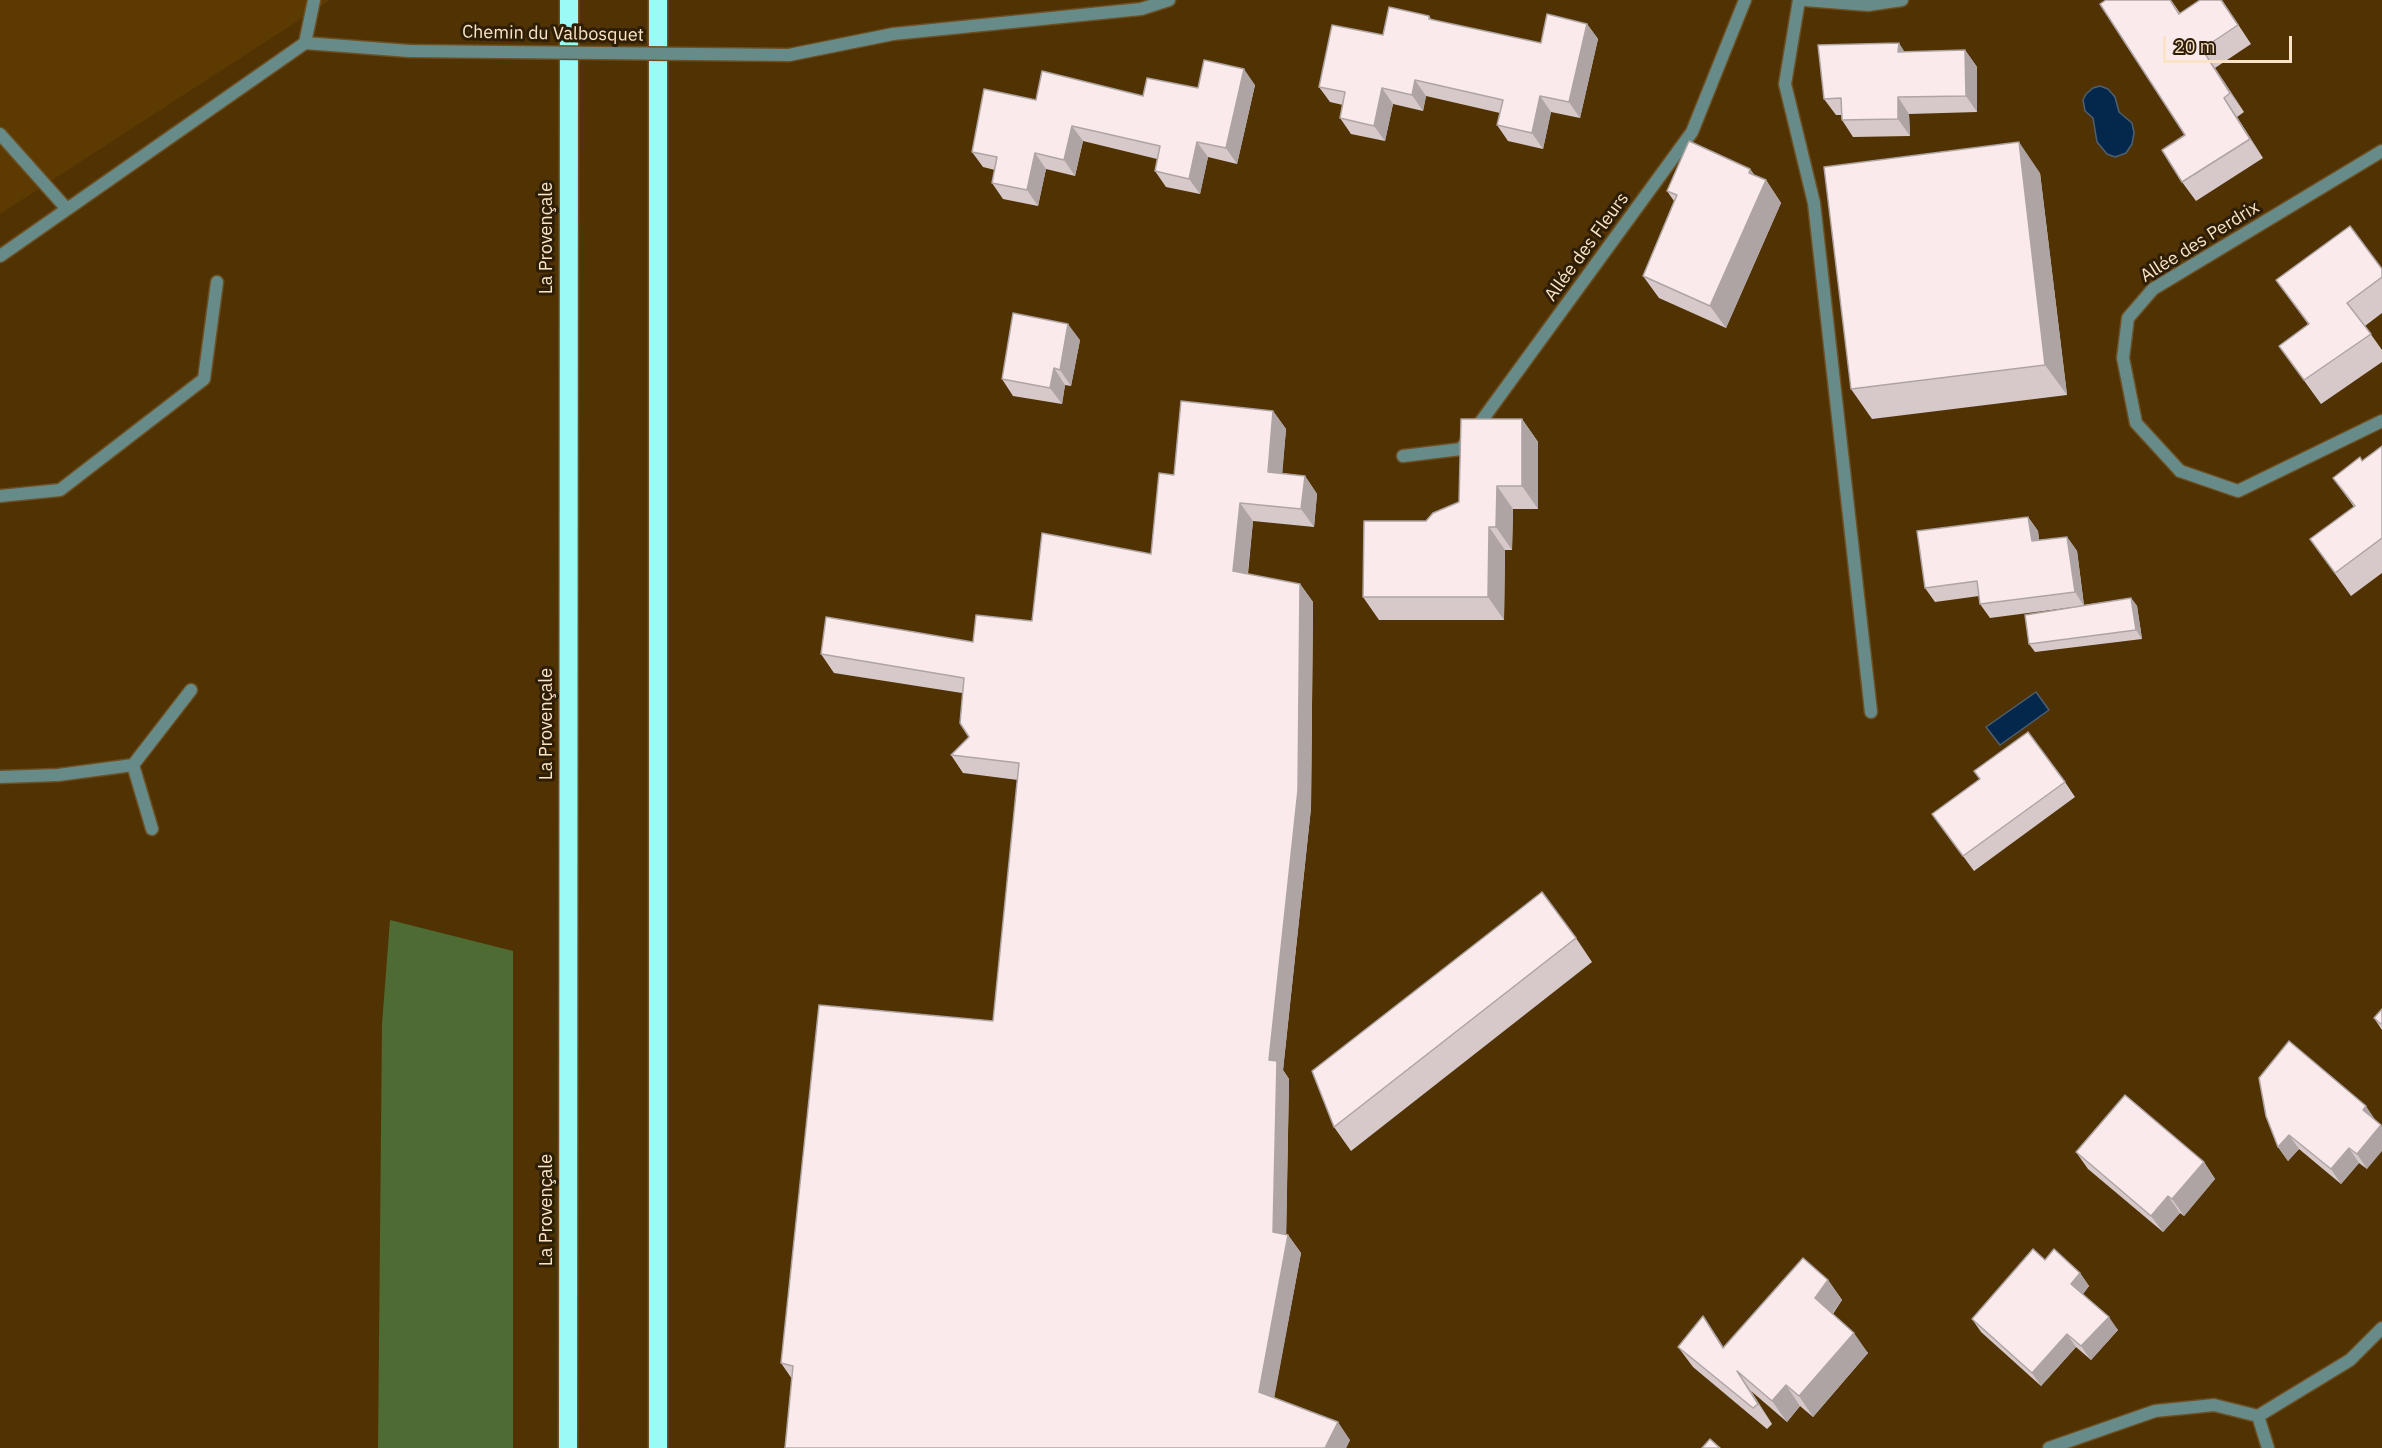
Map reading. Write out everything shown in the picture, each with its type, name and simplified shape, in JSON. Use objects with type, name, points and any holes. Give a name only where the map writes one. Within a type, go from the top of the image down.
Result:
[{"type":"highway","name":"La Provençale","points":[[568,0],[568,1448]]},
{"type":"highway","points":[[658,0],[658,1448]]},
{"type":"street","points":[[0,256],[305,43],[314,0]]},
{"type":"street","name":"Chemin du Valbosquet","points":[[305,43],[409,51],[789,55],[893,34],[1141,9],[1169,0]]},
{"type":"street","name":"Allée des Fleurs","points":[[1403,456],[1461,449],[1692,132],[1745,0]]},
{"type":"street","points":[[1799,0],[1785,84],[1814,203],[1871,712]]},
{"type":"street","points":[[1804,0],[1868,5],[1902,0]]},
{"type":"street","points":[[0,134],[66,208]]},
{"type":"street","name":"Allée des Perdrix","points":[[2382,151],[2153,289],[2128,318],[2123,358],[2136,423],[2180,471],[2238,491],[2382,421]]},
{"type":"street","points":[[0,496],[60,490],[204,379],[217,282]]},
{"type":"street","points":[[0,777],[58,775],[133,765],[191,690]]},
{"type":"street","points":[[133,765],[152,829]]},
{"type":"street","points":[[2049,1448],[2155,1412],[2214,1405],[2258,1416],[2350,1360],[2382,1328]]},
{"type":"street","points":[[2258,1416],[2268,1448]]},
{"type":"shaded area","points":[[0,0],[330,0],[0,214]]},
{"type":"green space","points":[[390,920],[513,951],[513,1448],[378,1448],[382,1024]]},
{"type":"water","points":[[2100,86],[2108,89],[2115,97],[2119,112],[2132,123],[2134,133],[2132,144],[2126,153],[2115,157],[2107,154],[2097,142],[2093,118],[2085,111],[2083,100],[2086,94]]},
{"type":"water","points":[[2036,692],[2049,710],[2000,745],[1986,727]]},
{"type":"building","points":[[2106,0],[2170,0],[2179,14],[2200,0],[2221,0],[2238,25],[2202,49],[2230,93],[2224,98],[2250,139],[2182,182],[2162,150],[2185,135],[2100,4]]},
{"type":"building","points":[[1389,7],[1429,16],[1429,19],[1541,43],[1547,14],[1587,24],[1569,102],[1540,96],[1532,133],[1497,125],[1503,100],[1415,80],[1412,95],[1382,88],[1374,126],[1340,118],[1345,92],[1319,87],[1332,25],[1383,35]]},
{"type":"building","points":[[1899,43],[1898,52],[1965,50],[1966,96],[1898,97],[1898,119],[1842,120],[1841,98],[1824,99],[1818,45]]},
{"type":"building","points":[[1204,60],[1244,69],[1226,148],[1197,142],[1189,179],[1155,171],[1160,146],[1072,126],[1064,160],[1035,153],[1027,190],[992,183],[997,157],[972,152],[984,89],[1036,100],[1042,71],[1143,96],[1147,78],[1198,88]]},
{"type":"building","points":[[1689,141],[1750,169],[1749,173],[1766,180],[1710,306],[1643,276],[1677,195],[1667,191]]},
{"type":"building","points":[[2019,142],[2045,365],[1851,389],[1824,167]]},
{"type":"building","points":[[2350,226],[2382,269],[2382,277],[2347,303],[2371,334],[2304,380],[2279,346],[2309,324],[2276,280]]},
{"type":"building","points":[[1013,313],[1068,324],[1060,370],[1054,368],[1050,388],[1002,379]]},
{"type":"building","points":[[1181,401],[1273,411],[1268,472],[1305,476],[1301,509],[1240,503],[1233,571],[1300,584],[1298,790],[1269,1060],[1277,1061],[1273,1232],[1288,1235],[1259,1392],[1338,1422],[1325,1448],[785,1448],[793,1366],[781,1363],[819,1005],[993,1021],[1019,763],[951,755],[969,737],[960,723],[964,678],[821,654],[826,617],[973,642],[976,615],[1032,621],[1042,533],[1151,554],[1159,473],[1174,475]]},
{"type":"building","points":[[1461,419],[1522,419],[1522,486],[1497,486],[1496,527],[1489,527],[1488,597],[1363,597],[1364,521],[1426,521],[1433,513],[1459,502]]},
{"type":"building","points":[[2382,446],[2382,538],[2335,573],[2310,539],[2355,506],[2333,478],[2360,457],[2362,461]]},
{"type":"building","points":[[2028,517],[2032,541],[2067,537],[2075,592],[1980,604],[1977,581],[1925,588],[1917,531]]},
{"type":"building","points":[[2131,598],[2136,630],[2029,644],[2025,615]]},
{"type":"building","points":[[2028,732],[2065,782],[1963,856],[1932,814],[1980,779],[1974,771]]},
{"type":"building","points":[[1542,892],[1576,938],[1334,1127],[1312,1071]]},
{"type":"building","points":[[2382,1009],[2382,1025],[2374,1018]]},
{"type":"building","points":[[2289,1041],[2366,1106],[2363,1110],[2381,1125],[2357,1154],[2349,1148],[2331,1169],[2289,1135],[2278,1147],[2266,1116],[2259,1078]]},
{"type":"building","points":[[2125,1095],[2204,1162],[2172,1199],[2168,1196],[2151,1216],[2076,1152]]},
{"type":"building","points":[[2033,1249],[2045,1260],[2054,1249],[2080,1273],[2071,1284],[2109,1317],[2081,1346],[2067,1334],[2032,1373],[1972,1319]]},
{"type":"building","points":[[1803,1258],[1828,1280],[1815,1298],[1854,1333],[1799,1396],[1786,1385],[1772,1401],[1737,1371],[1758,1404],[1753,1408],[1678,1347],[1703,1316],[1723,1348]]},
{"type":"building","points":[[1710,1439],[1720,1448],[1702,1448]]}]
